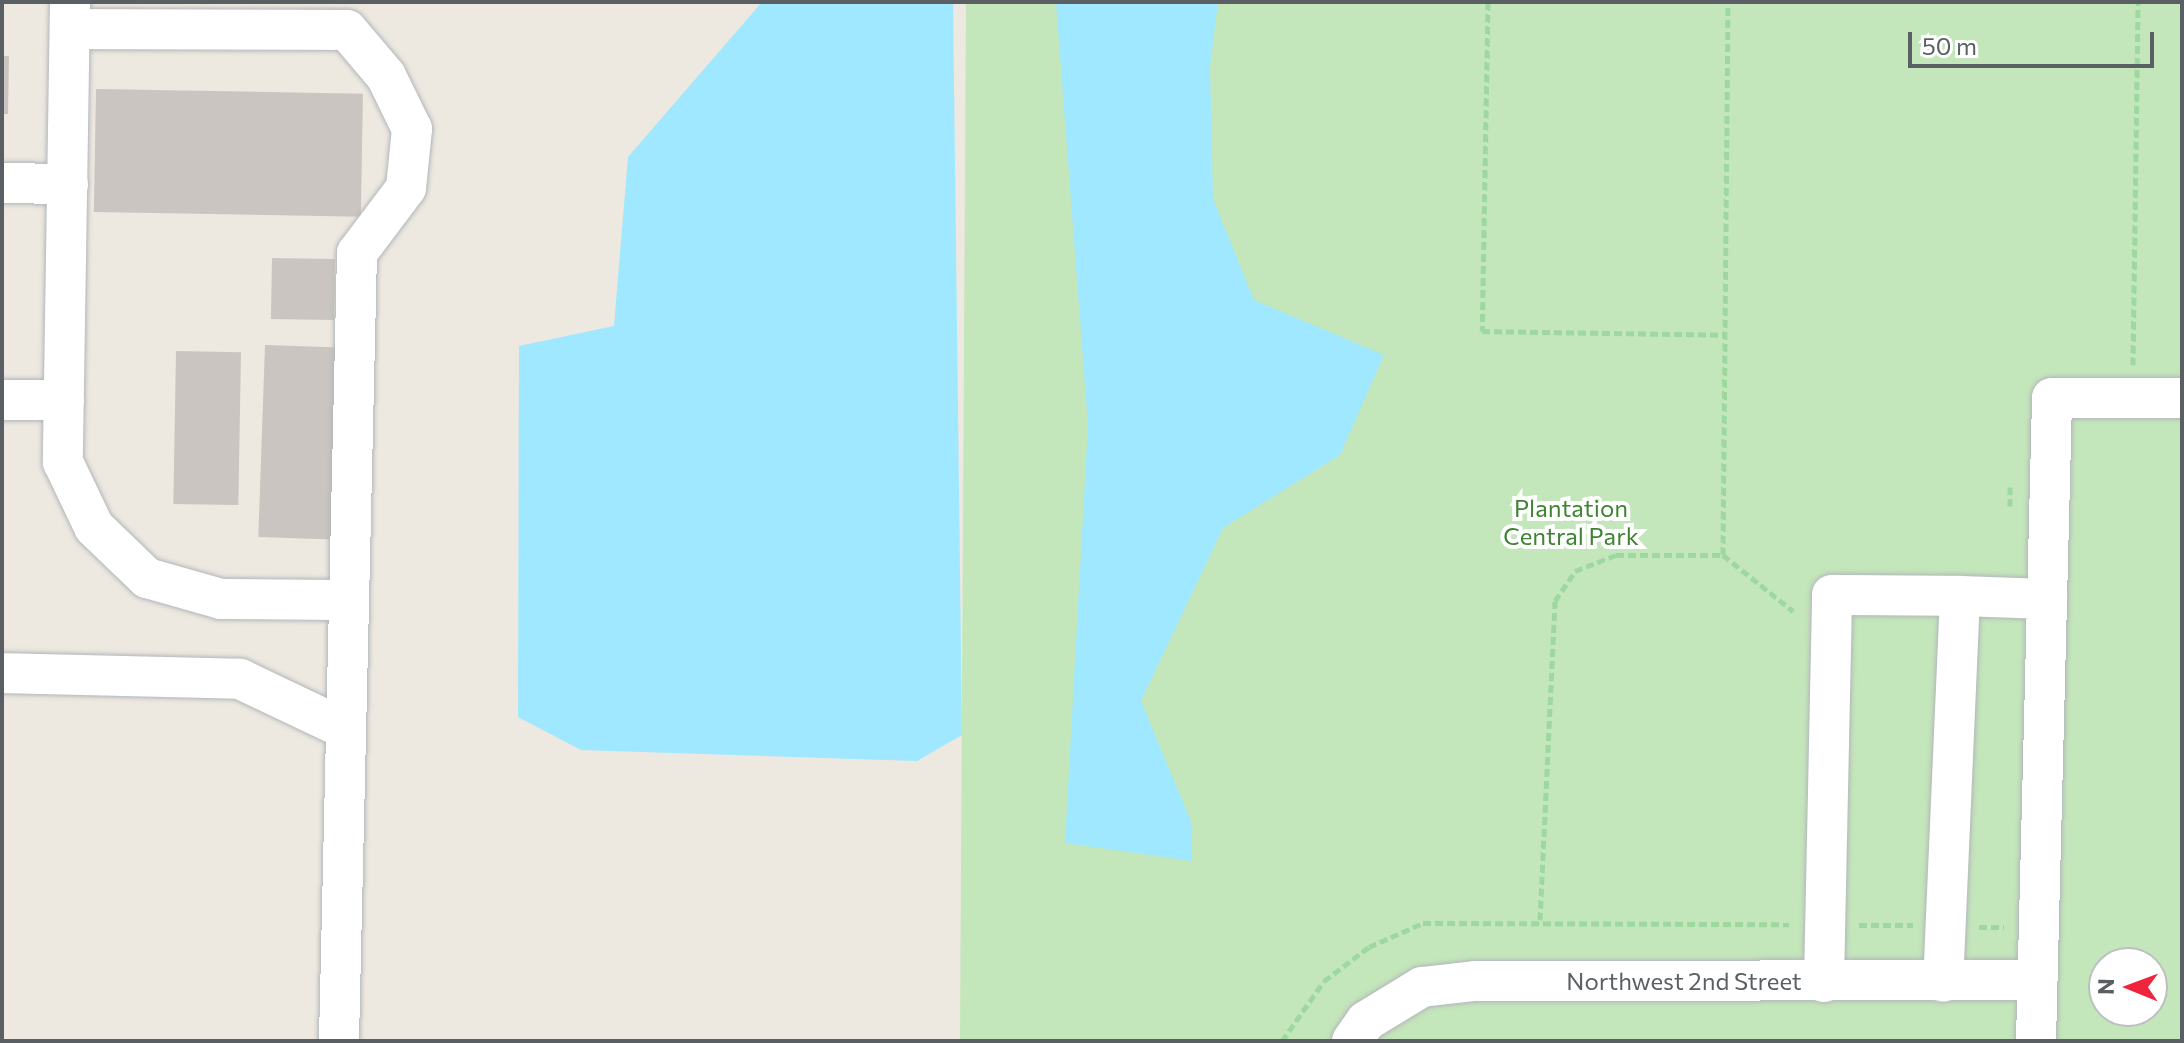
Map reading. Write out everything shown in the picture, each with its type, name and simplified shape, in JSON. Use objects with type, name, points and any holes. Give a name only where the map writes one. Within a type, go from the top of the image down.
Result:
[{"type":"street","points":[[339,1041],[343,728],[347,600],[357,253],[406,188],[412,129],[386,76],[347,30],[70,16],[63,462],[94,527],[147,578],[221,599],[347,600]]},
{"type":"street","points":[[2,183],[68,184]]},
{"type":"street","points":[[2036,1041],[2052,398],[2182,398]]},
{"type":"street","points":[[2,400],[64,400]]},
{"type":"street","points":[[1824,982],[1832,595],[2047,599]]},
{"type":"street","points":[[1943,982],[1960,596]]},
{"type":"street","points":[[2,673],[240,679],[343,728]]},
{"type":"street","name":"Northwest 2nd Street","points":[[1352,1041],[1366,1021],[1422,987],[2037,980]]},
{"type":"path","points":[[1488,2],[1482,331],[1725,335]]},
{"type":"path","points":[[1723,555],[1728,2]]},
{"type":"path","points":[[2133,398],[2138,2]]},
{"type":"path","points":[[1540,920],[1555,601],[1575,571],[1616,555],[1723,555],[1793,609],[1793,625]]},
{"type":"path","points":[[1786,908],[1786,924]]},
{"type":"path","points":[[1282,1041],[1324,981],[1369,947],[1423,923],[1540,920],[2004,927]]},
{"type":"green space","name":"Plantation Central Park","points":[[966,2],[2182,2],[2182,1041],[960,1041]]},
{"type":"water","points":[[762,2],[953,3],[962,735],[917,761],[581,750],[518,717],[519,346],[614,326],[628,157]]},
{"type":"water","points":[[1056,2],[1218,2],[1210,66],[1213,199],[1254,300],[1384,355],[1340,455],[1223,528],[1141,701],[1192,824],[1191,861],[1065,843],[1088,425]]},
{"type":"building","points":[[2,56],[9,56],[8,114],[2,114]]},
{"type":"building","points":[[96,89],[363,94],[361,217],[94,212]]},
{"type":"building","points":[[272,258],[335,259],[334,320],[271,319]]},
{"type":"building","points":[[265,345],[340,348],[333,540],[258,537]]},
{"type":"building","points":[[176,351],[241,352],[238,505],[173,504]]}]
